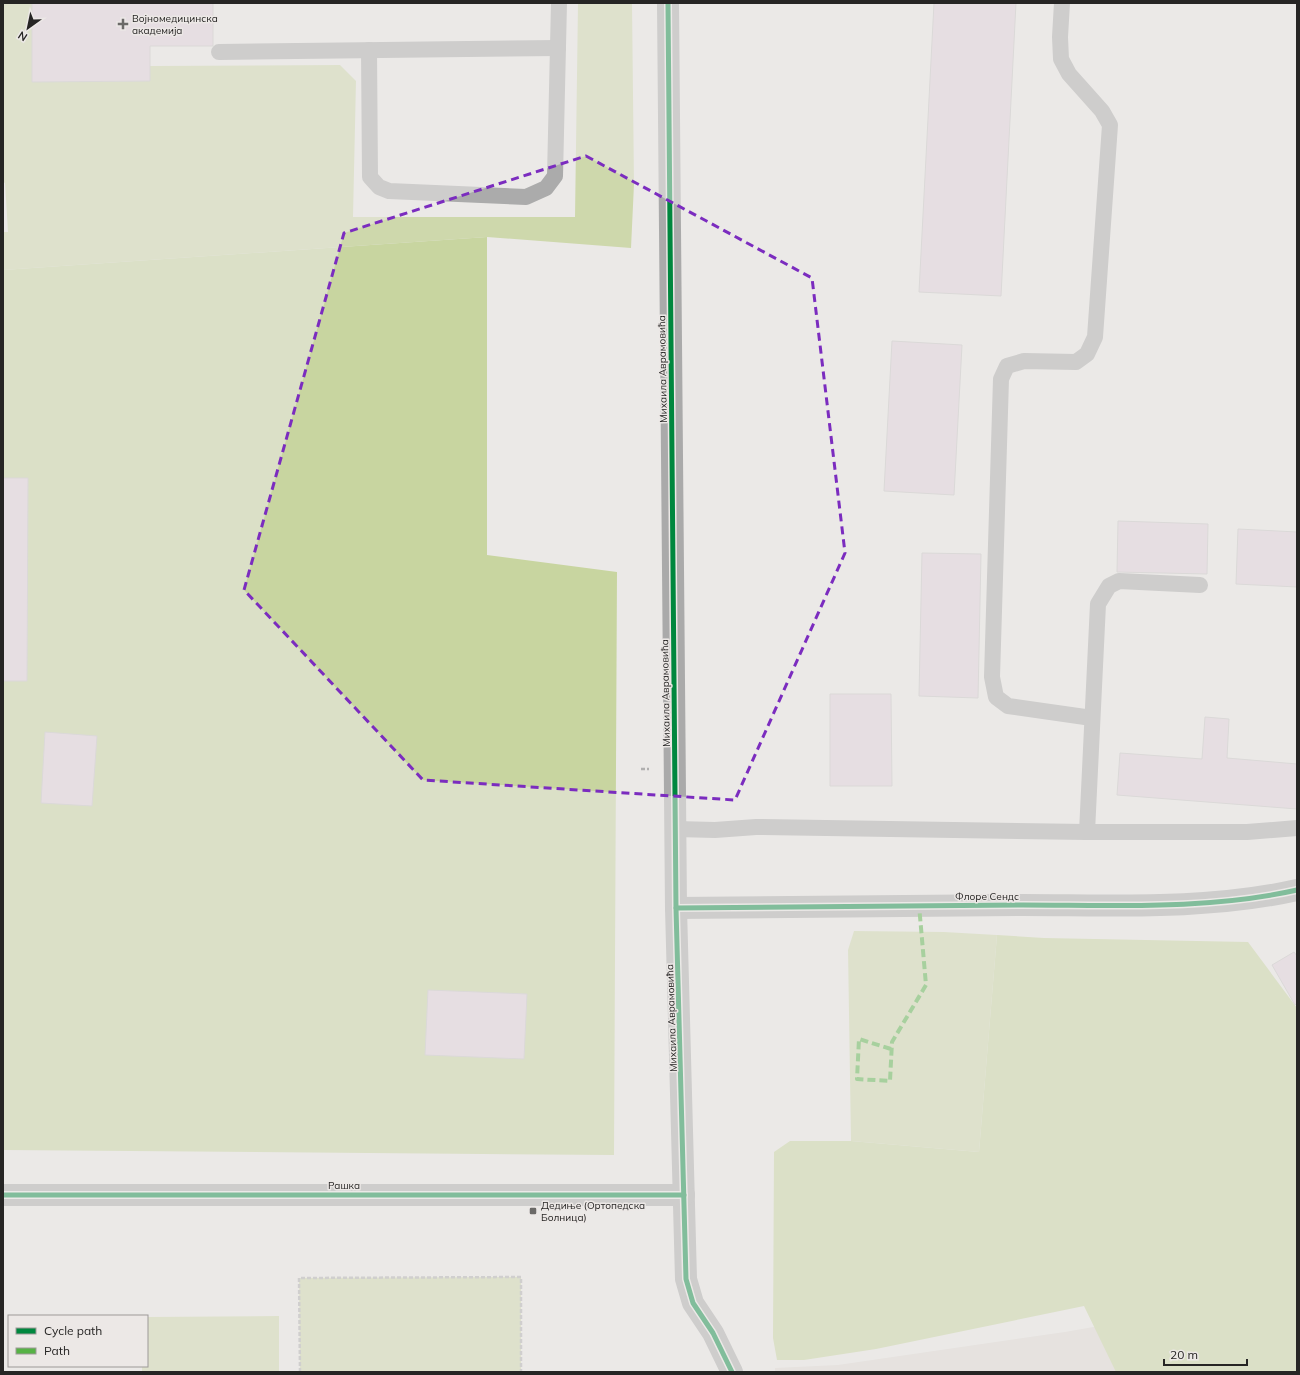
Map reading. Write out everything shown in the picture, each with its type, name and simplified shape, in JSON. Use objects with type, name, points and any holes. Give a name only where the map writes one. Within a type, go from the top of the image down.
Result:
[{"type":"street","name":"Михаила Аврамовића","points":[[668,3],[676,908],[688,1291],[693,1303],[721,1347],[732,1372]]},
{"type":"street","name":"Флоре Сендс","points":[[676,908],[828,905],[1170,904],[1234,901],[1297,890]]},
{"type":"street","name":"Рашка","points":[[3,1196],[684,1194]]},
{"type":"lane","points":[[369,50],[370,177],[379,187],[389,191],[526,197],[546,188],[555,176],[559,3]]},
{"type":"lane","points":[[1062,3],[1060,37],[1061,59],[1069,74],[1102,111],[1110,125],[1096,337],[1087,354],[1076,362],[1024,361],[1007,366],[1001,378],[992,677],[996,697],[1008,706],[1092,718]]},
{"type":"lane","points":[[219,52],[558,48]]},
{"type":"lane","points":[[1087,832],[1098,604],[1109,586],[1119,581],[1200,585]]},
{"type":"lane","points":[[676,829],[715,830],[756,827],[1087,832],[1247,832],[1297,828]]},
{"type":"path","points":[[300,1372],[299,1278],[521,1277],[521,1372]]},
{"type":"highlighted area","points":[[586,156],[812,278],[845,553],[735,800],[423,780],[244,590],[344,233]]},
{"type":"shaded area","points":[[1297,1291],[1297,1372],[775,1372],[775,1368],[838,1365],[1065,1332]]},
{"type":"green space","points":[[3,3],[32,3],[33,82],[150,81],[150,66],[340,65],[356,81],[353,217],[575,217],[578,3],[632,3],[634,184],[631,248],[487,237],[3,270],[3,232],[8,232],[5,183],[3,182]]},
{"type":"green space","points":[[487,237],[487,555],[617,572],[614,1155],[3,1150],[3,270]]},
{"type":"green space","points":[[854,931],[944,932],[997,935],[979,1152],[851,1141],[848,950]]},
{"type":"green space","points":[[997,935],[1044,938],[1248,942],[1297,1008],[1297,1372],[1116,1372],[1084,1306],[876,1349],[804,1360],[777,1360],[773,1338],[774,1152],[790,1141],[851,1141],[979,1152]]},
{"type":"green space","points":[[521,1277],[521,1372],[300,1372],[299,1278]]},
{"type":"green space","points":[[279,1316],[279,1372],[142,1372],[142,1367],[148,1367],[148,1317]]},
{"type":"building","name":"Војномедицинска академија","points":[[32,3],[213,3],[213,46],[150,46],[150,81],[32,82]]},
{"type":"building","points":[[934,3],[1016,3],[1001,296],[919,292]]},
{"type":"building","points":[[892,341],[962,345],[954,495],[884,491]]},
{"type":"building","points":[[3,478],[28,478],[27,681],[3,681]]},
{"type":"building","points":[[1118,521],[1208,524],[1207,574],[1117,572]]},
{"type":"building","points":[[1238,529],[1297,532],[1297,587],[1236,584]]},
{"type":"building","points":[[922,553],[981,554],[978,698],[919,696]]},
{"type":"building","points":[[830,694],[891,694],[892,786],[830,786]]},
{"type":"building","points":[[1205,717],[1229,719],[1227,758],[1297,764],[1297,809],[1117,795],[1120,753],[1202,759]]},
{"type":"building","points":[[45,732],[97,736],[92,806],[41,803]]},
{"type":"building","points":[[1294,952],[1297,956],[1297,1003],[1295,1005],[1272,965]]},
{"type":"building","points":[[428,990],[527,994],[524,1059],[425,1055]]},
{"type":"marked path","points":[[891,1049],[859,1039],[857,1079],[890,1081],[892,1042],[926,985],[919,905]]},
{"type":"cycle path","points":[[668,3],[676,908],[686,1279],[693,1303],[713,1333],[732,1372]]},
{"type":"cycle path","points":[[676,908],[893,905],[1161,905],[1229,901],[1297,890]]},
{"type":"cycle path","points":[[3,1195],[684,1195]]},
{"type":"place","name":"Војномедицинска академија","points":[[123,24]]},
{"type":"place","name":"Дедиње (Ортопедска Болница)","points":[[533,1211]]}]
